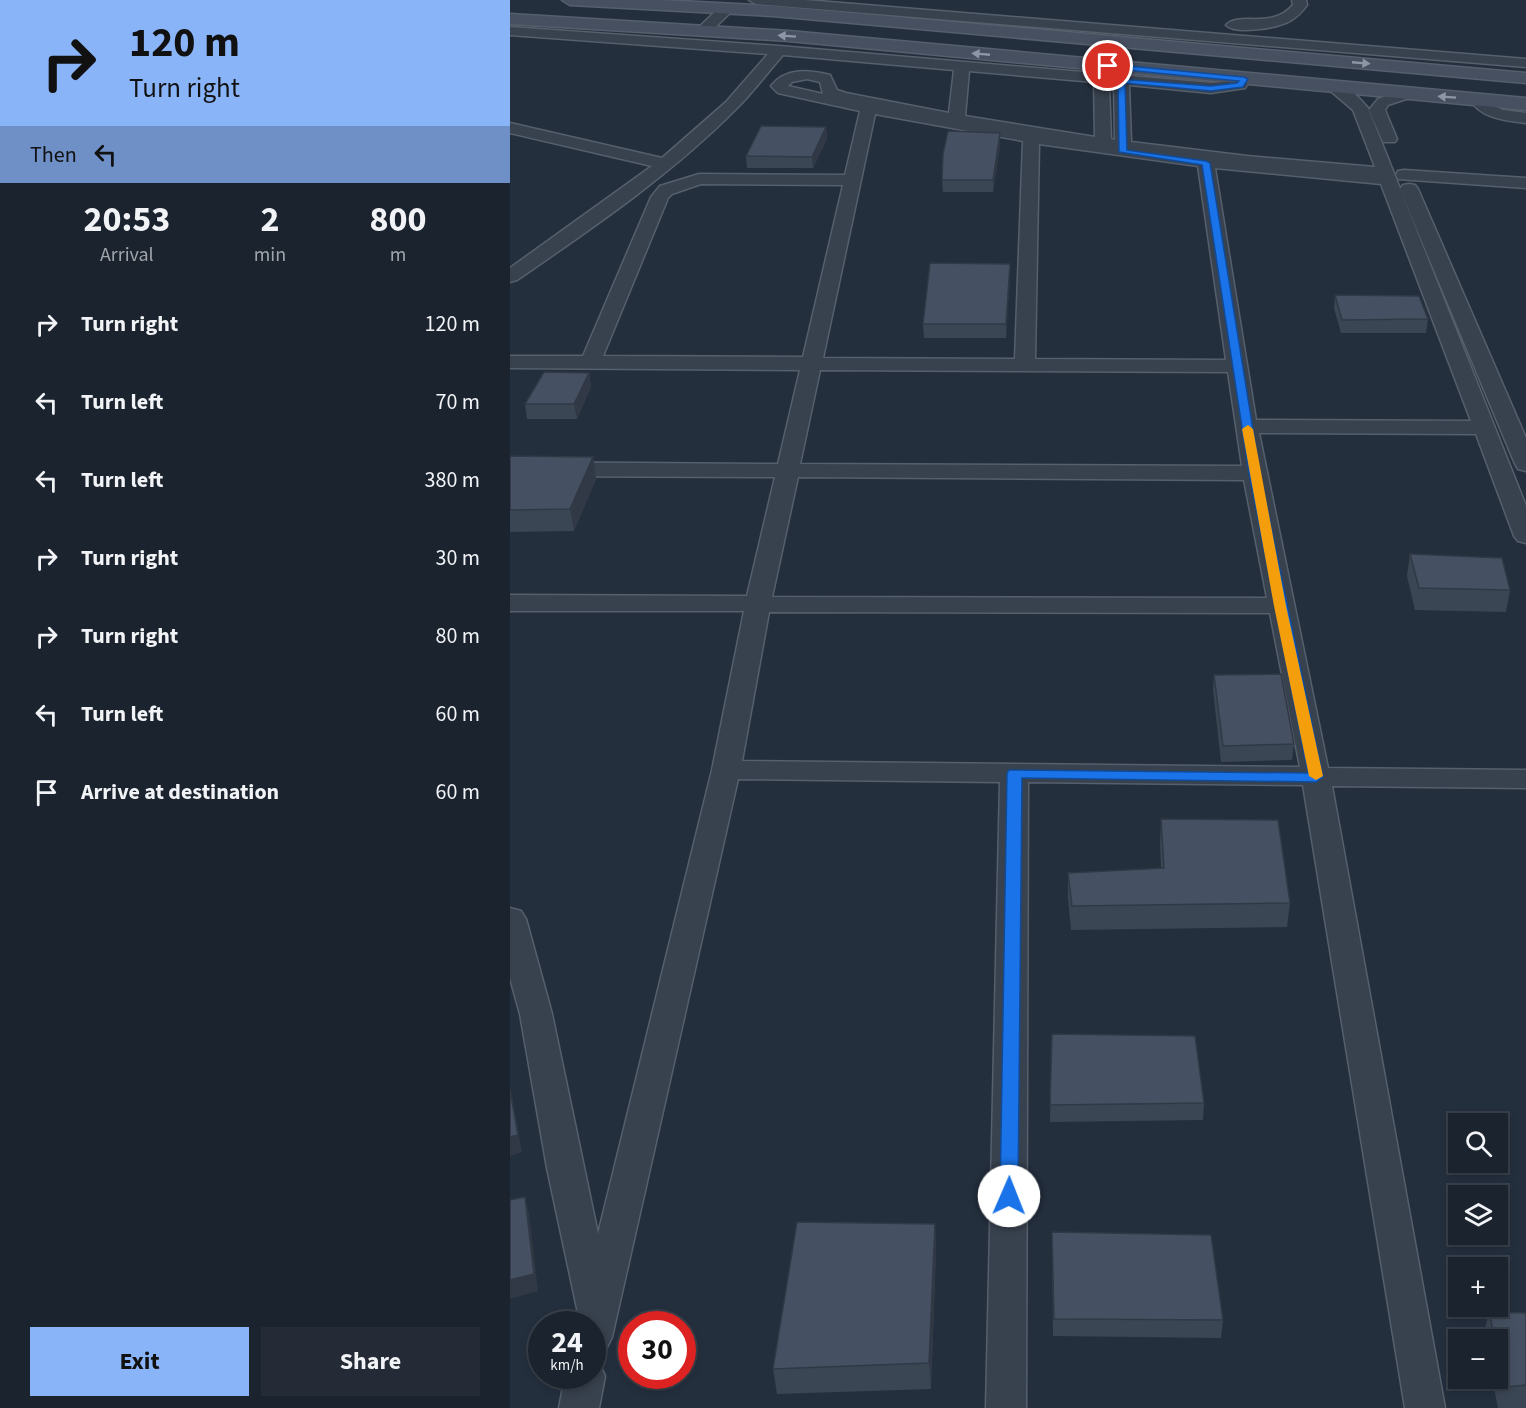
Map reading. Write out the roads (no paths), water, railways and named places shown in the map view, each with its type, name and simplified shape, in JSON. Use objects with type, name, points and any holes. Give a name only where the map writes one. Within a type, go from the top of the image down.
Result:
[{"type":"main road","points":[[570,0],[726,9],[1526,78]]},
{"type":"main road","points":[[510,20],[789,36],[1526,104]]},
{"type":"street","points":[[756,0],[1526,63]]},
{"type":"street","points":[[873,8],[888,0]]},
{"type":"street","points":[[1158,21],[1174,26],[1276,23],[1293,16],[1300,5],[1299,0]]},
{"type":"street","points":[[703,31],[726,9]]},
{"type":"street","points":[[510,31],[772,49],[944,70],[962,66],[1211,88],[1240,85],[1244,79]]},
{"type":"street","points":[[510,276],[732,104],[772,49]]},
{"type":"street","points":[[956,123],[962,66]]},
{"type":"street","points":[[937,119],[868,110],[783,90],[779,86],[787,78],[817,76],[825,78],[829,85],[829,92],[834,94],[1031,139],[1103,146]]},
{"type":"street","points":[[1101,79],[1103,146]]},
{"type":"street","points":[[1121,81],[1123,149]]},
{"type":"street","points":[[1334,87],[1349,97],[1359,108],[1395,177],[1518,425],[1526,464]]},
{"type":"street","points":[[1407,94],[1383,102],[1377,110],[1395,177],[1483,428],[1526,536]]},
{"type":"street","points":[[937,119],[940,96]]},
{"type":"street","points":[[1484,100],[1482,105],[1487,109],[1526,118]]},
{"type":"street","points":[[599,1311],[726,770],[758,604],[868,110]]},
{"type":"street","points":[[956,123],[1206,163],[1395,177],[1526,183]]},
{"type":"street","points":[[510,128],[652,166]]},
{"type":"street","points":[[510,137],[652,166]]},
{"type":"street","points":[[1024,365],[1031,139]]},
{"type":"street","points":[[1123,149],[1526,189]]},
{"type":"street","points":[[1206,163],[1254,473],[1316,777],[1425,1408]]},
{"type":"street","points":[[510,261],[652,166]]},
{"type":"street","points":[[591,362],[660,197],[666,189],[699,179],[852,180]]},
{"type":"street","points":[[510,362],[1238,366]]},
{"type":"street","points":[[1247,426],[1483,428]]},
{"type":"street","points":[[510,470],[1254,473]]},
{"type":"street","points":[[510,603],[1280,606]]},
{"type":"street","points":[[726,770],[1526,779]]},
{"type":"street","points":[[1006,1408],[1014,773]]},
{"type":"street","points":[[510,919],[536,1014],[592,1311]]},
{"type":"street","points":[[579,1408],[583,1389]]}]
